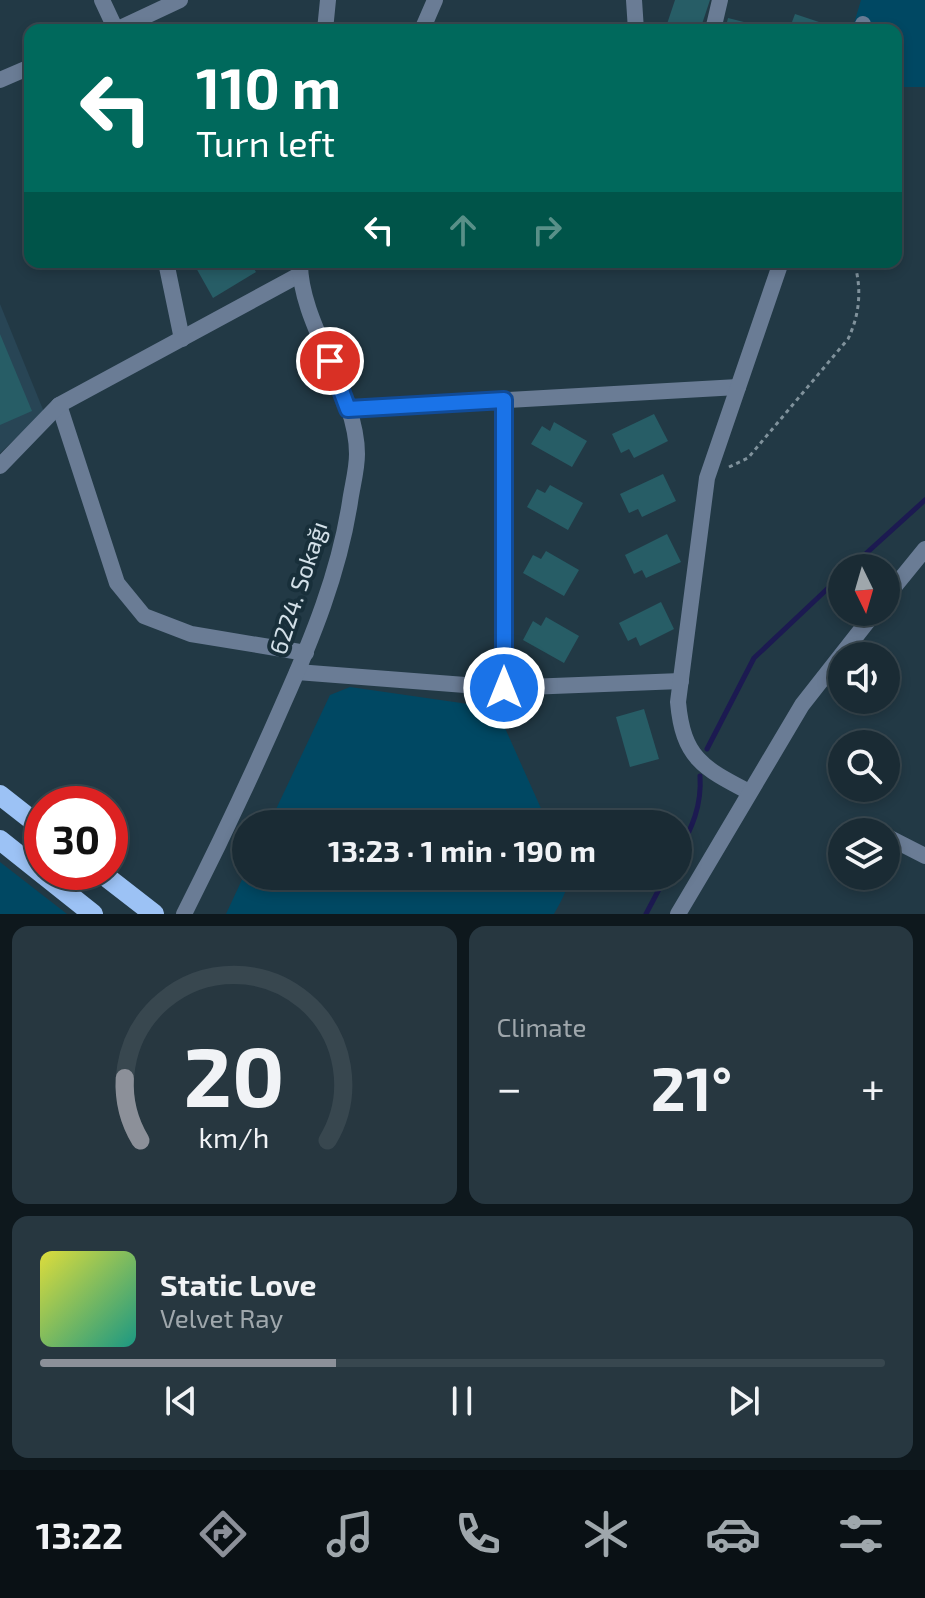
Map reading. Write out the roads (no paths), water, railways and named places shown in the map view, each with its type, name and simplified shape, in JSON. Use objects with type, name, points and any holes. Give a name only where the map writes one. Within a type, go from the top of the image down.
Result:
[{"type":"main road","points":[[0,795],[24,814]]},
{"type":"main road","points":[[0,840],[93,914]]},
{"type":"main road","points":[[123,890],[154,914]]},
{"type":"street","points":[[102,0],[113,24]]},
{"type":"street","points":[[129,24],[180,0]]},
{"type":"street","points":[[326,24],[328,0]]},
{"type":"street","points":[[425,24],[435,0]]},
{"type":"street","points":[[634,0],[636,24]]},
{"type":"street","points":[[714,24],[720,0]]},
{"type":"street","points":[[0,80],[24,70]]},
{"type":"street","points":[[167,268],[182,339]]},
{"type":"street","points":[[749,792],[710,772],[692,753],[680,729],[678,702],[707,478],[779,268]]},
{"type":"street","points":[[0,466],[59,405],[182,339],[300,269]]},
{"type":"street","name":"6224. Sokağı","points":[[184,914],[248,785],[306,653],[344,542],[357,453],[348,409],[300,269]]},
{"type":"street","points":[[348,409],[738,387]]},
{"type":"street","points":[[504,400],[504,688]]},
{"type":"street","points":[[59,405],[117,583],[144,616],[191,634],[306,653]]},
{"type":"street","points":[[900,580],[925,549]]},
{"type":"street","points":[[678,914],[802,705],[864,626]]},
{"type":"street","points":[[297,672],[504,688],[681,681]]},
{"type":"street","points":[[900,843],[925,856]]},
{"type":"waterway","points":[[865,554],[925,500]]},
{"type":"waterway","points":[[707,749],[754,658],[828,588]]},
{"type":"waterway","points":[[692,824],[699,797],[700,776]]},
{"type":"waterway","points":[[646,914],[659,890]]}]
